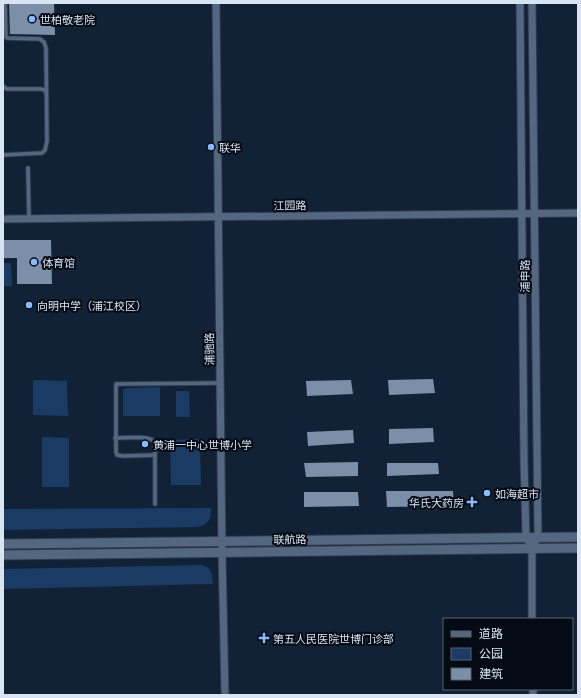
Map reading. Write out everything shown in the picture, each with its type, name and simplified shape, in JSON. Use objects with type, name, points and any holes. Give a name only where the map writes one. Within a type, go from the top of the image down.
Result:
[{"type":"street","name":"浦驰路","points":[[216,3],[225,695]]},
{"type":"street","name":"浦申路","points":[[520,3],[524,460],[526,538],[532,548]]},
{"type":"street","name":"浦申路","points":[[532,3],[538,537],[532,548],[532,618]]},
{"type":"street","name":"江园路","points":[[3,219],[578,213]]},
{"type":"street","name":"联航路","points":[[3,544],[578,537]]},
{"type":"street","name":"联航路","points":[[3,555],[578,548]]},
{"type":"lane","points":[[3,155],[39,154],[45,150],[47,141],[46,48],[44,42],[40,39],[7,38],[5,3]]},
{"type":"lane","points":[[3,31],[6,25]]},
{"type":"lane","points":[[3,86],[7,89],[41,89],[45,90],[46,94]]},
{"type":"lane","points":[[28,168],[29,218]]},
{"type":"lane","points":[[155,455],[123,456],[118,454],[116,450],[115,438],[116,384],[220,383]]},
{"type":"lane","points":[[115,438],[151,439],[155,442],[155,504]]},
{"type":"green space","points":[[3,263],[11,263],[12,286],[3,286]]},
{"type":"green space","points":[[33,380],[67,381],[68,416],[33,415]]},
{"type":"green space","points":[[160,387],[160,416],[123,416],[123,389]]},
{"type":"green space","points":[[176,391],[189,391],[190,417],[176,417]]},
{"type":"green space","points":[[42,437],[69,438],[69,487],[42,487]]},
{"type":"green space","points":[[200,439],[201,485],[171,485],[170,440]]},
{"type":"green space","points":[[211,508],[207,523],[197,527],[3,530],[3,509]]},
{"type":"green space","points":[[201,565],[209,569],[212,574],[213,584],[3,589],[3,569]]},
{"type":"building","name":"世柏敬老院","points":[[9,3],[54,3],[55,35],[10,34]]},
{"type":"building","name":"体育馆","points":[[3,240],[51,240],[52,284],[17,284],[17,258],[3,258]]},
{"type":"building","points":[[433,379],[435,393],[389,395],[388,380]]},
{"type":"building","points":[[351,380],[353,394],[307,396],[306,381]]},
{"type":"building","points":[[433,428],[434,442],[389,444],[389,429]]},
{"type":"building","points":[[353,430],[354,443],[308,446],[307,432]]},
{"type":"building","points":[[358,462],[358,476],[306,477],[304,463]]},
{"type":"building","points":[[387,463],[438,463],[439,474],[387,476]]},
{"type":"building","points":[[386,491],[453,491],[454,506],[387,507]]},
{"type":"building","points":[[304,492],[358,492],[359,506],[304,507]]},
{"type":"place","name":"世柏敬老院","points":[[32,19]]},
{"type":"place","name":"联华","points":[[211,147]]},
{"type":"place","name":"体育馆","points":[[34,262]]},
{"type":"place","name":"向明中学（浦江校区）","points":[[29,305]]},
{"type":"place","name":"黄浦一中心世博小学","points":[[145,444]]},
{"type":"place","name":"如海超市","points":[[487,493]]},
{"type":"place","name":"华氏大药房","points":[[472,502]]},
{"type":"place","name":"第五人民医院世博门诊部","points":[[264,638]]}]
